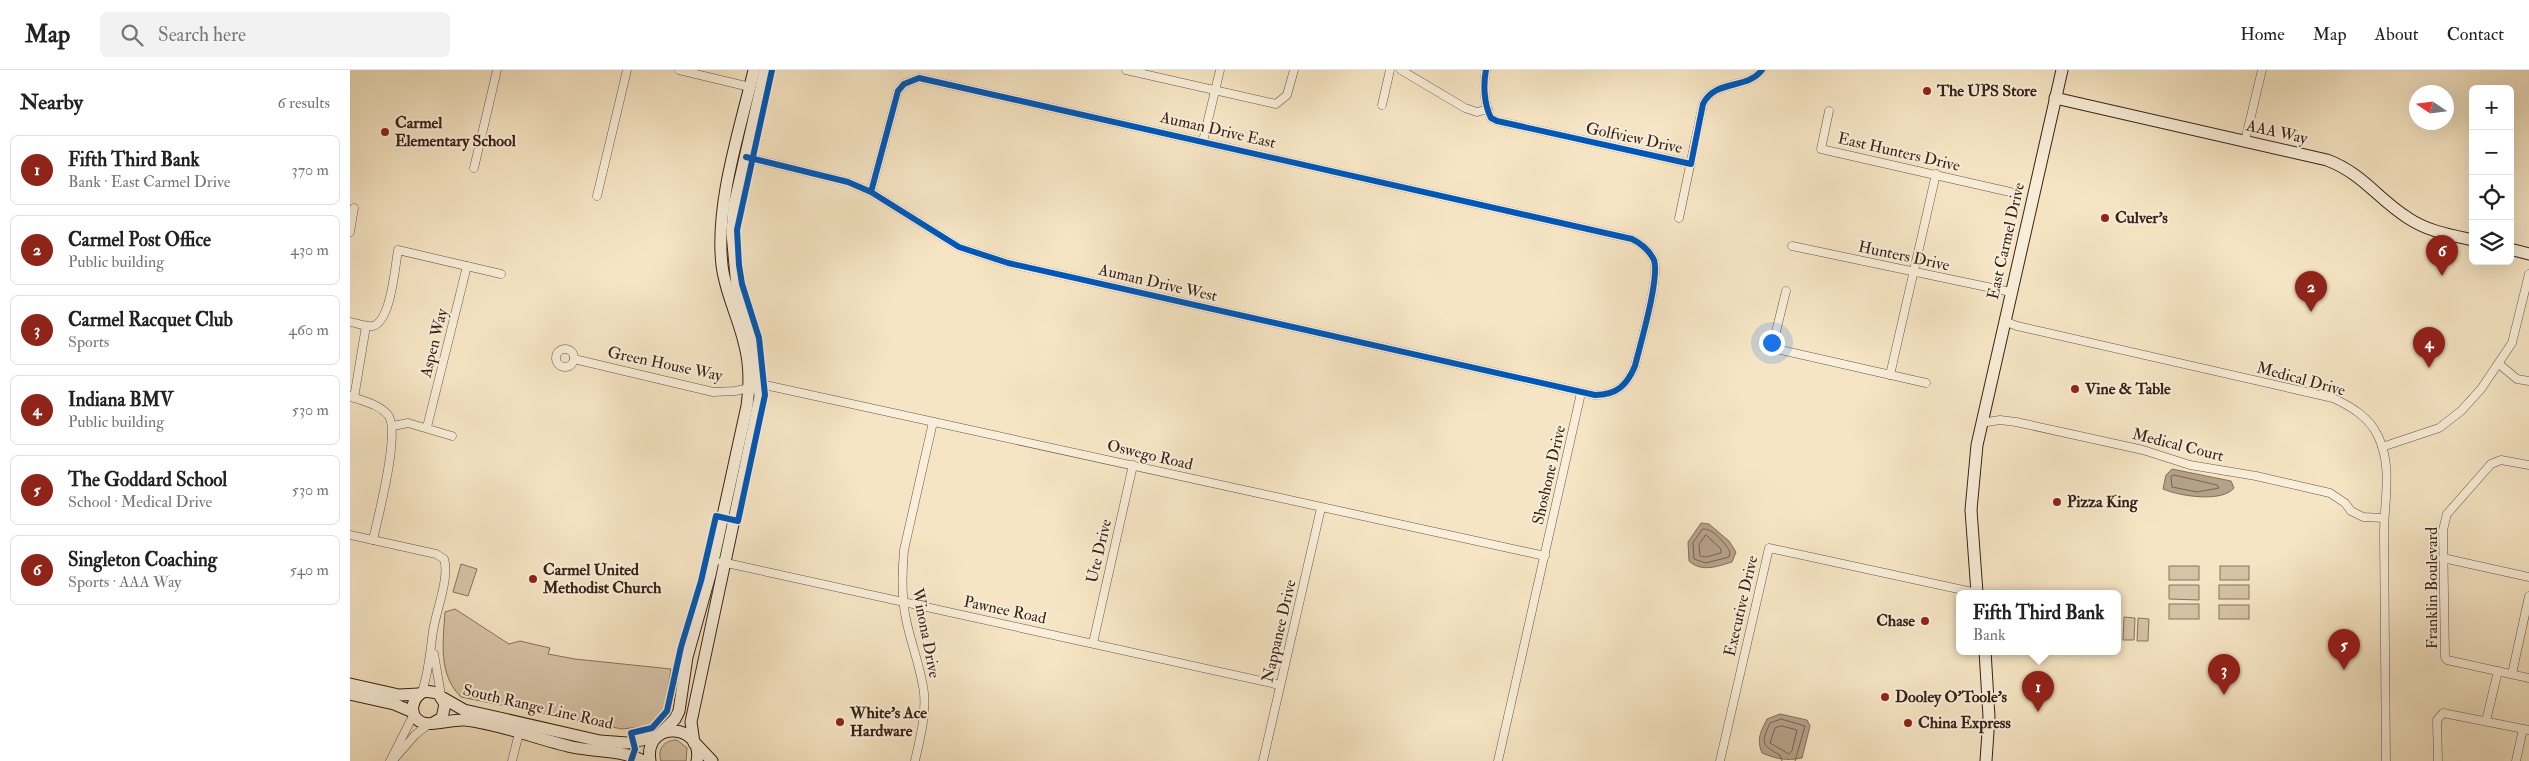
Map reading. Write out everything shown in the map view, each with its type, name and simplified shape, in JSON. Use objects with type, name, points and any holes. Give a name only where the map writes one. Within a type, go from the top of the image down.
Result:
[{"type":"street","points":[[474,168],[498,70]]},
{"type":"street","points":[[597,196],[627,70]]},
{"type":"street","points":[[679,70],[750,87]]},
{"type":"street","points":[[754,70],[723,207],[721,240],[725,281],[755,386]]},
{"type":"street","points":[[650,761],[650,751],[658,735],[674,719],[679,711],[688,657],[719,562],[755,426],[756,346],[738,286],[732,250],[734,206],[765,70]]},
{"type":"street","points":[[1126,70],[1272,104],[1282,101],[1288,92],[1294,70]]},
{"type":"street","points":[[1203,141],[1220,70]]},
{"type":"street","points":[[1382,105],[1390,70]]},
{"type":"street","points":[[1401,70],[1465,108],[1477,112],[1488,109],[1484,86],[1486,70]]},
{"type":"street","name":"Golfview Drive","points":[[1679,218],[1703,104],[1707,95],[1720,87],[1750,78],[1762,70]]},
{"type":"street","name":"East Carmel Drive","points":[[1977,590],[1971,510],[1974,459],[2062,70]]},
{"type":"street","points":[[2245,141],[2262,70]]},
{"type":"street","name":"Auman Drive East","points":[[871,192],[898,91],[904,84],[919,78],[1614,234],[1637,241],[1646,248],[1655,267],[1654,281],[1635,366],[1628,381],[1618,390],[1604,395],[1581,393]]},
{"type":"street","name":"AAA Way","points":[[2055,98],[2315,157],[2339,165],[2359,177],[2394,208],[2420,225],[2469,239]]},
{"type":"street","name":"Golfview Drive","points":[[1488,109],[1491,118],[1497,121],[1690,164]]},
{"type":"street","name":"East Hunters Drive","points":[[1829,110],[1821,148],[2010,192]]},
{"type":"street","name":"Auman Drive West","points":[[746,157],[837,178],[871,192],[958,247],[999,261],[1581,393]]},
{"type":"street","points":[[1890,375],[1936,174]]},
{"type":"street","points":[[350,232],[354,208]]},
{"type":"street","name":"Hunters Drive","points":[[1792,246],[2011,292]]},
{"type":"street","points":[[350,322],[366,326],[377,324],[383,318],[390,297],[398,250],[501,274]]},
{"type":"street","points":[[2514,250],[2529,254]]},
{"type":"street","name":"Aspen Way","points":[[427,427],[466,266]]},
{"type":"street","points":[[2382,447],[2439,428],[2449,422],[2468,404],[2499,364],[2512,343],[2529,274]]},
{"type":"street","points":[[1786,291],[1772,348],[1926,384]]},
{"type":"street","name":"Medical Drive","points":[[2004,321],[2017,326],[2333,398],[2363,416],[2375,431],[2382,447],[2387,475],[2384,518],[2386,761]]},
{"type":"street","points":[[366,326],[352,397],[378,407],[388,415],[393,426],[391,451],[373,540]]},
{"type":"street","name":"Green House Way","points":[[574,359],[713,392],[735,392],[755,386]]},
{"type":"street","points":[[2499,364],[2517,378],[2529,381]]},
{"type":"street","name":"Oswego Road","points":[[755,386],[1133,465],[1545,556]]},
{"type":"street","name":"Shoshone Drive","points":[[1498,761],[1581,393]]},
{"type":"street","name":"Medical Court","points":[[1984,420],[2008,421],[2066,433],[2143,450],[2206,469],[2256,476],[2330,492],[2345,503],[2351,511],[2363,517],[2384,518]]},
{"type":"street","name":"Winona Drive","points":[[915,761],[924,722],[924,694],[902,586],[904,550],[933,422]]},
{"type":"street","points":[[393,426],[408,423],[427,427],[452,436]]},
{"type":"street","name":"Franklin Boulevard","points":[[2498,671],[2458,663],[2447,660],[2445,657],[2444,522],[2448,514],[2495,461],[2501,460],[2529,465]]},
{"type":"street","name":"Ute Drive","points":[[1093,643],[1133,465]]},
{"type":"street","name":"Nappanee Drive","points":[[1263,761],[1321,508]]},
{"type":"street","points":[[350,535],[436,554],[444,559],[445,572],[433,632],[429,672],[413,704],[414,713],[391,761]]},
{"type":"street","name":"Executive Drive","points":[[1720,761],[1768,548],[1963,590]]},
{"type":"street","points":[[2443,558],[2529,577]]},
{"type":"street","points":[[697,761],[691,722],[719,562]]},
{"type":"street","name":"Pawnee Road","points":[[719,562],[1280,685]]},
{"type":"street","points":[[2512,674],[2529,596]]},
{"type":"street","points":[[391,761],[415,735],[444,715],[446,704],[442,696],[432,647]]},
{"type":"street","points":[[1985,655],[1989,717],[1986,761]]},
{"type":"street","points":[[2486,721],[2498,671],[2529,678]]},
{"type":"street","points":[[350,684],[398,695],[432,691],[442,696]]},
{"type":"street","points":[[350,694],[394,704],[414,713],[420,721],[431,723]]},
{"type":"street","name":"South Range Line Road","points":[[442,696],[464,710],[600,741],[626,743],[680,731],[695,743]]},
{"type":"street","points":[[2438,761],[2438,720],[2443,713],[2526,730],[2516,761]]},
{"type":"street","name":"South Range Line Road","points":[[431,723],[445,720],[466,720],[572,747],[628,755],[643,761]]},
{"type":"street","points":[[512,761],[519,733]]},
{"type":"street","points":[[695,743],[712,761]]},
{"type":"shaded area","points":[[461,564],[477,569],[468,596],[453,592]]},
{"type":"shaded area","points":[[2169,566],[2199,566],[2199,580],[2169,580]]},
{"type":"shaded area","points":[[2220,566],[2249,566],[2249,580],[2220,580]]},
{"type":"shaded area","points":[[2169,585],[2199,585],[2199,600],[2169,599]]},
{"type":"shaded area","points":[[2219,585],[2249,585],[2249,599],[2219,599]]},
{"type":"shaded area","points":[[2169,604],[2199,604],[2199,619],[2169,619]]},
{"type":"shaded area","points":[[2219,605],[2249,605],[2249,619],[2219,619]]},
{"type":"shaded area","points":[[455,609],[509,644],[520,641],[550,648],[548,654],[575,659],[671,669],[664,714],[648,726],[622,729],[461,697],[454,688],[445,668],[443,646],[445,612]]},
{"type":"shaded area","points":[[2124,617],[2135,618],[2134,640],[2123,640]]},
{"type":"shaded area","points":[[2138,618],[2149,619],[2148,641],[2137,641]]},
{"type":"shaded area","points":[[677,740],[687,748],[686,761],[661,761],[660,753],[665,743]]},
{"type":"water","points":[[2172,469],[2231,481],[2234,488],[2228,493],[2210,497],[2189,496],[2170,492],[2163,489],[2166,475]]},
{"type":"water","points":[[1701,523],[1709,524],[1729,541],[1736,552],[1732,562],[1705,568],[1694,565],[1689,561],[1688,542]]},
{"type":"water","points":[[1780,714],[1807,720],[1810,726],[1802,758],[1782,759],[1762,753],[1759,739],[1763,727],[1767,719]]},
{"type":"cycle path","points":[[631,761],[635,749],[631,733],[652,728],[667,711],[681,647],[701,581],[716,516],[738,521],[765,395],[759,338],[742,284],[737,230],[772,70]]},
{"type":"cycle path","points":[[1486,70],[1484,88],[1487,107],[1491,118],[1497,121],[1691,164],[1703,104],[1708,96],[1715,91],[1748,80],[1762,70]]},
{"type":"cycle path","points":[[746,157],[848,182],[871,192],[959,247],[1008,263],[1595,395],[1603,395],[1615,391],[1625,384],[1632,373],[1645,328],[1654,281],[1654,260],[1645,248],[1632,239],[919,78],[904,84],[898,91],[871,192]]},
{"type":"place","name":"The UPS Store","points":[[1927,91]]},
{"type":"place","name":"Carmel Elementary School","points":[[385,132]]},
{"type":"place","name":"Culver's","points":[[2105,218]]},
{"type":"place","name":"Singleton Coaching","points":[[2442,276]]},
{"type":"place","name":"Carmel Post Office","points":[[2311,312]]},
{"type":"place","name":"Indiana BMV","points":[[2429,368]]},
{"type":"place","name":"Vine & Table","points":[[2075,389]]},
{"type":"place","name":"Pizza King","points":[[2057,502]]},
{"type":"place","name":"Carmel United Methodist Church","points":[[533,579]]},
{"type":"place","name":"Chase","points":[[1925,621]]},
{"type":"place","name":"The Goddard School","points":[[2344,670]]},
{"type":"place","name":"Carmel Racquet Club","points":[[2224,695]]},
{"type":"place","name":"Dooley O'Toole's","points":[[1885,697]]},
{"type":"place","name":"Fifth Third Bank","points":[[2038,712]]},
{"type":"place","name":"White's Ace Hardware","points":[[840,722]]},
{"type":"place","name":"China Express","points":[[1908,723]]}]
